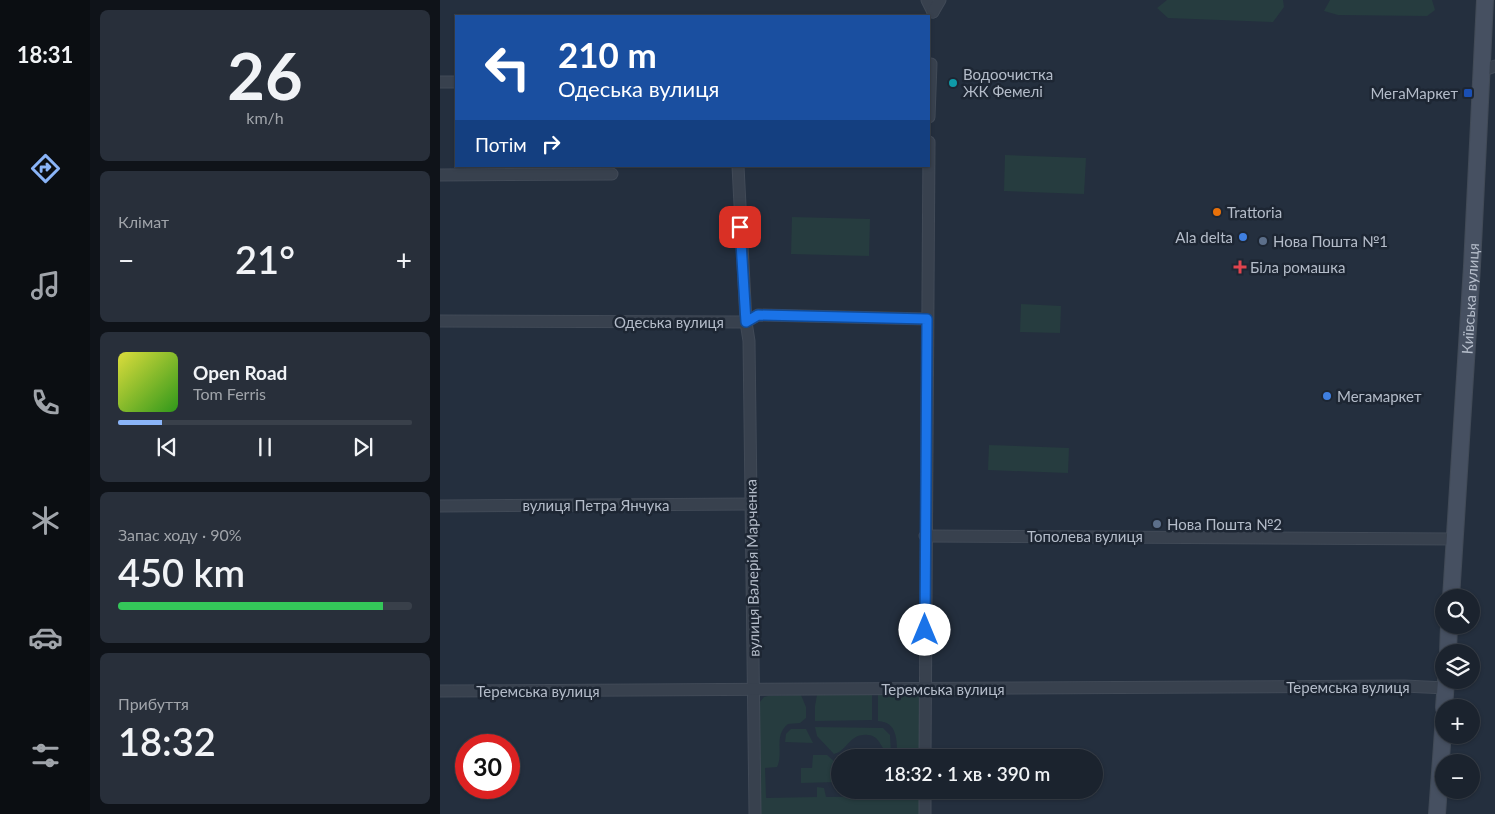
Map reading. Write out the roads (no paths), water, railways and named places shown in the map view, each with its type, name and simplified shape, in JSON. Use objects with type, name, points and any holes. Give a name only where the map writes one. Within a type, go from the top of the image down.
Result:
[{"type":"street","points":[[927,0],[933,12],[940,0]]},
{"type":"street","name":"Київська вулиця","points":[[1451,589],[1472,266],[1488,68],[1485,0]]},
{"type":"street","points":[[930,90],[931,64]]},
{"type":"street","points":[[440,82],[455,82]]},
{"type":"street","name":"вулиця Валерія Марченка","points":[[738,167],[746,322],[749,341],[755,690],[755,814]]},
{"type":"street","points":[[925,749],[929,167]]},
{"type":"street","points":[[440,174],[465,170],[612,174]]},
{"type":"street","name":"Одеська вулиця","points":[[440,321],[746,322],[758,315],[927,319]]},
{"type":"street","name":"вулиця Петра Янчука","points":[[440,506],[751,504]]},
{"type":"street","name":"Тополева вулиця","points":[[925,536],[1454,539]]},
{"type":"street","name":"Теремська вулиця","points":[[440,691],[1435,685]]},
{"type":"street","points":[[1437,814],[1442,744]]},
{"type":"street","points":[[925,799],[926,814]]},
{"type":"place","name":"Водоочистка ЖК Фемелі","points":[[953,83]]},
{"type":"place","name":"МегаМаркет","points":[[1468,93]]},
{"type":"place","name":"Trattoria","points":[[1217,212]]},
{"type":"place","name":"Ala delta","points":[[1243,237]]},
{"type":"place","name":"Нова Пошта №1","points":[[1263,241]]},
{"type":"place","name":"Біла ромашка","points":[[1240,267]]},
{"type":"place","name":"Мегамаркет","points":[[1327,396]]},
{"type":"place","name":"Нова Пошта №2","points":[[1157,524]]}]
